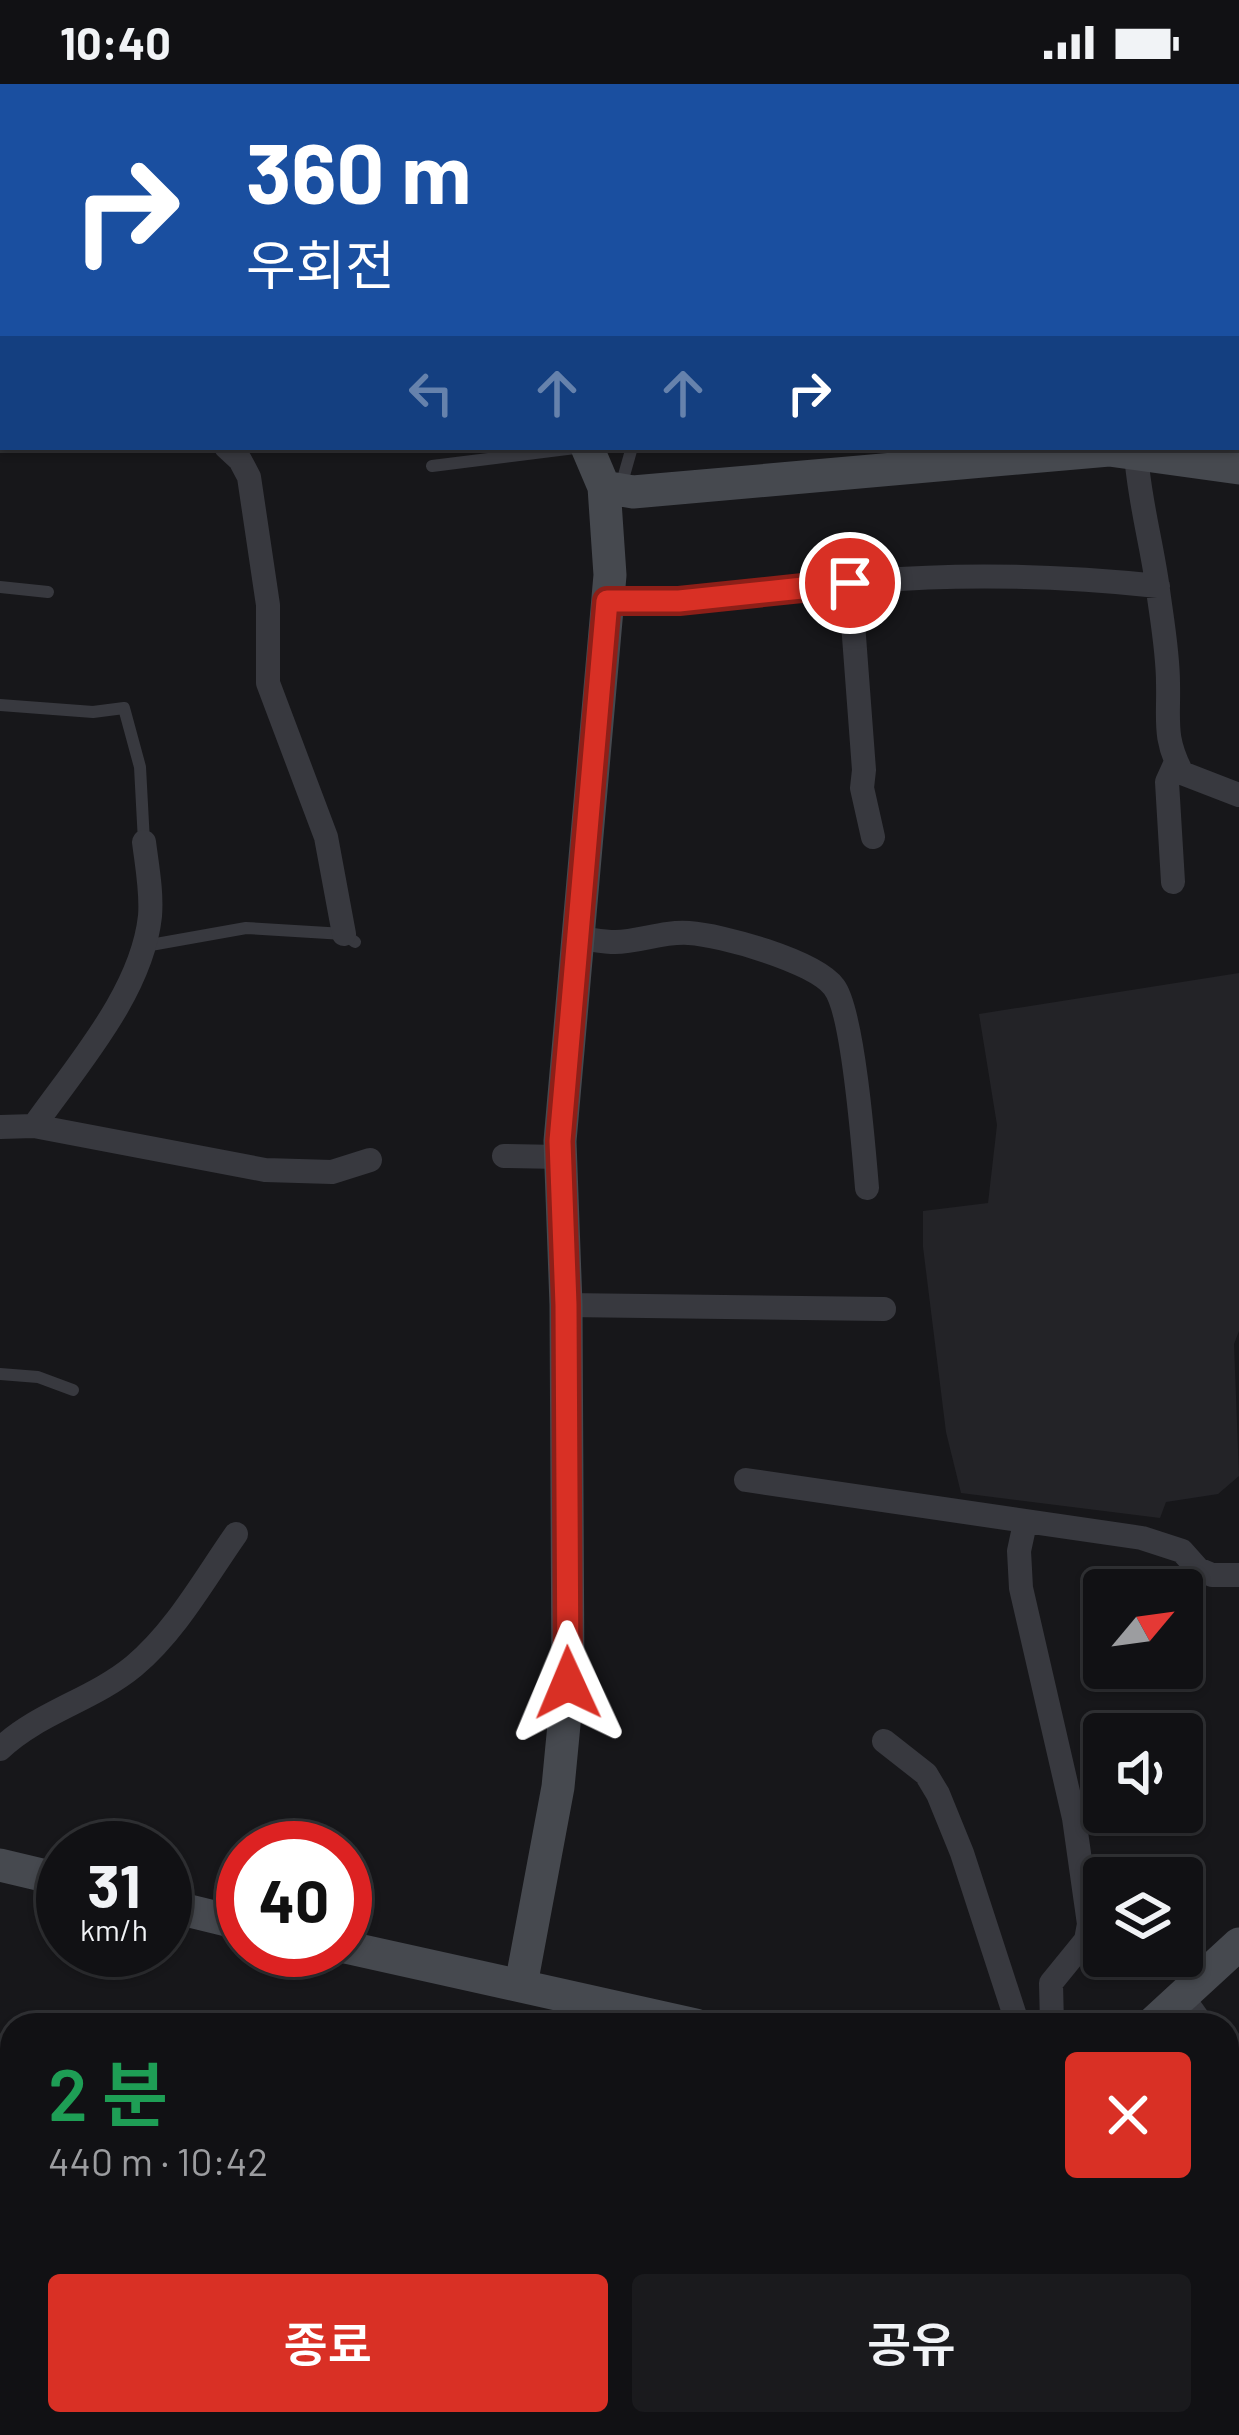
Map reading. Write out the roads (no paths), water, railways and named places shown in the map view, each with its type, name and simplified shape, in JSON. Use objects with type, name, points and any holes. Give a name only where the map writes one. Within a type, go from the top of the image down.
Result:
[{"type":"street","points":[[229,450],[249,477],[258,517],[268,605],[268,683],[326,837],[350,938]]},
{"type":"street","points":[[521,1985],[564,1747],[568,1683],[566,1305],[560,1157],[610,575],[612,488],[587,450]]},
{"type":"street","points":[[612,488],[633,493],[833,468],[1109,450],[1239,467]]},
{"type":"street","points":[[1136,450],[1139,501],[1158,586],[1170,751],[1182,772],[1239,795]]},
{"type":"street","points":[[607,601],[679,601],[850,583],[1008,576],[1158,586]]},
{"type":"street","points":[[850,583],[862,788],[873,837]]},
{"type":"street","points":[[1173,882],[1168,782],[1176,762]]},
{"type":"street","points":[[34,1126],[124,998],[151,909],[145,842]]},
{"type":"street","points":[[578,938],[617,942],[683,932],[715,936],[818,972],[837,989],[844,1012],[867,1188]]},
{"type":"street","points":[[0,1127],[34,1126],[265,1171],[332,1172],[370,1160]]},
{"type":"street","points":[[504,1156],[560,1157]]},
{"type":"street","points":[[566,1305],[884,1309]]},
{"type":"street","points":[[746,1480],[1142,1538],[1182,1551],[1198,1569],[1212,1575],[1239,1575]]},
{"type":"street","points":[[1025,1523],[1018,1551],[1021,1588],[1074,1818],[1089,1924],[1087,1940],[1051,1983],[1052,2013]]},
{"type":"street","points":[[0,1749],[25,1728],[136,1664],[170,1627],[236,1534]]},
{"type":"street","points":[[884,1741],[926,1774],[938,1794],[1014,2013]]},
{"type":"street","points":[[0,1864],[36,1873]]},
{"type":"street","points":[[1164,2013],[1239,1944]]},
{"type":"street","points":[[372,1953],[644,2013]]},
{"type":"lane","points":[[432,466],[561,450]]},
{"type":"lane","points":[[612,488],[631,450]]},
{"type":"lane","points":[[0,586],[48,592]]},
{"type":"lane","points":[[0,705],[93,712],[124,708],[140,766],[145,842]]},
{"type":"lane","points":[[142,946],[246,928],[350,938]]},
{"type":"lane","points":[[0,1374],[38,1377],[73,1390]]},
{"type":"lane","points":[[1187,1993],[1201,2013]]}]
